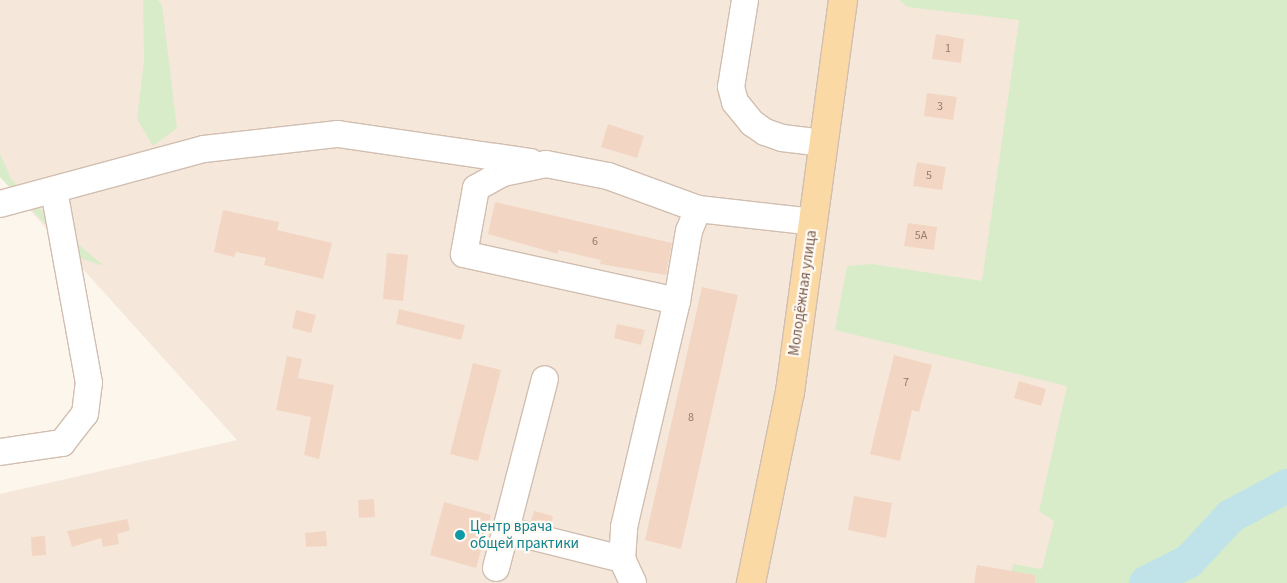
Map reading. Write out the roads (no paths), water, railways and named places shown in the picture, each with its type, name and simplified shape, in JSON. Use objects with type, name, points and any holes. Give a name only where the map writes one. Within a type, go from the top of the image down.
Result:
[{"type":"main road","name":"Молодёжная улица","points":[[751,583],[778,462],[843,0]]},
{"type":"lane","points":[[745,0],[731,87],[735,102],[752,123],[765,132],[782,138],[824,143]]},
{"type":"lane","points":[[0,204],[204,149],[338,134],[546,164],[608,176],[698,209],[813,222]]},
{"type":"lane","points":[[546,164],[503,174],[476,188],[464,254],[677,301]]},
{"type":"lane","points":[[0,452],[62,443],[85,414],[89,383],[54,190]]},
{"type":"lane","points":[[633,583],[622,559],[624,527],[677,301],[689,232],[698,209]]},
{"type":"lane","points":[[496,568],[545,379]]},
{"type":"lane","points":[[506,530],[622,559]]},
{"type":"waterway","points":[[1146,583],[1189,561],[1231,516],[1287,486]]},
{"type":"place","name":"Центр врача общей практики","points":[[460,535]]}]
